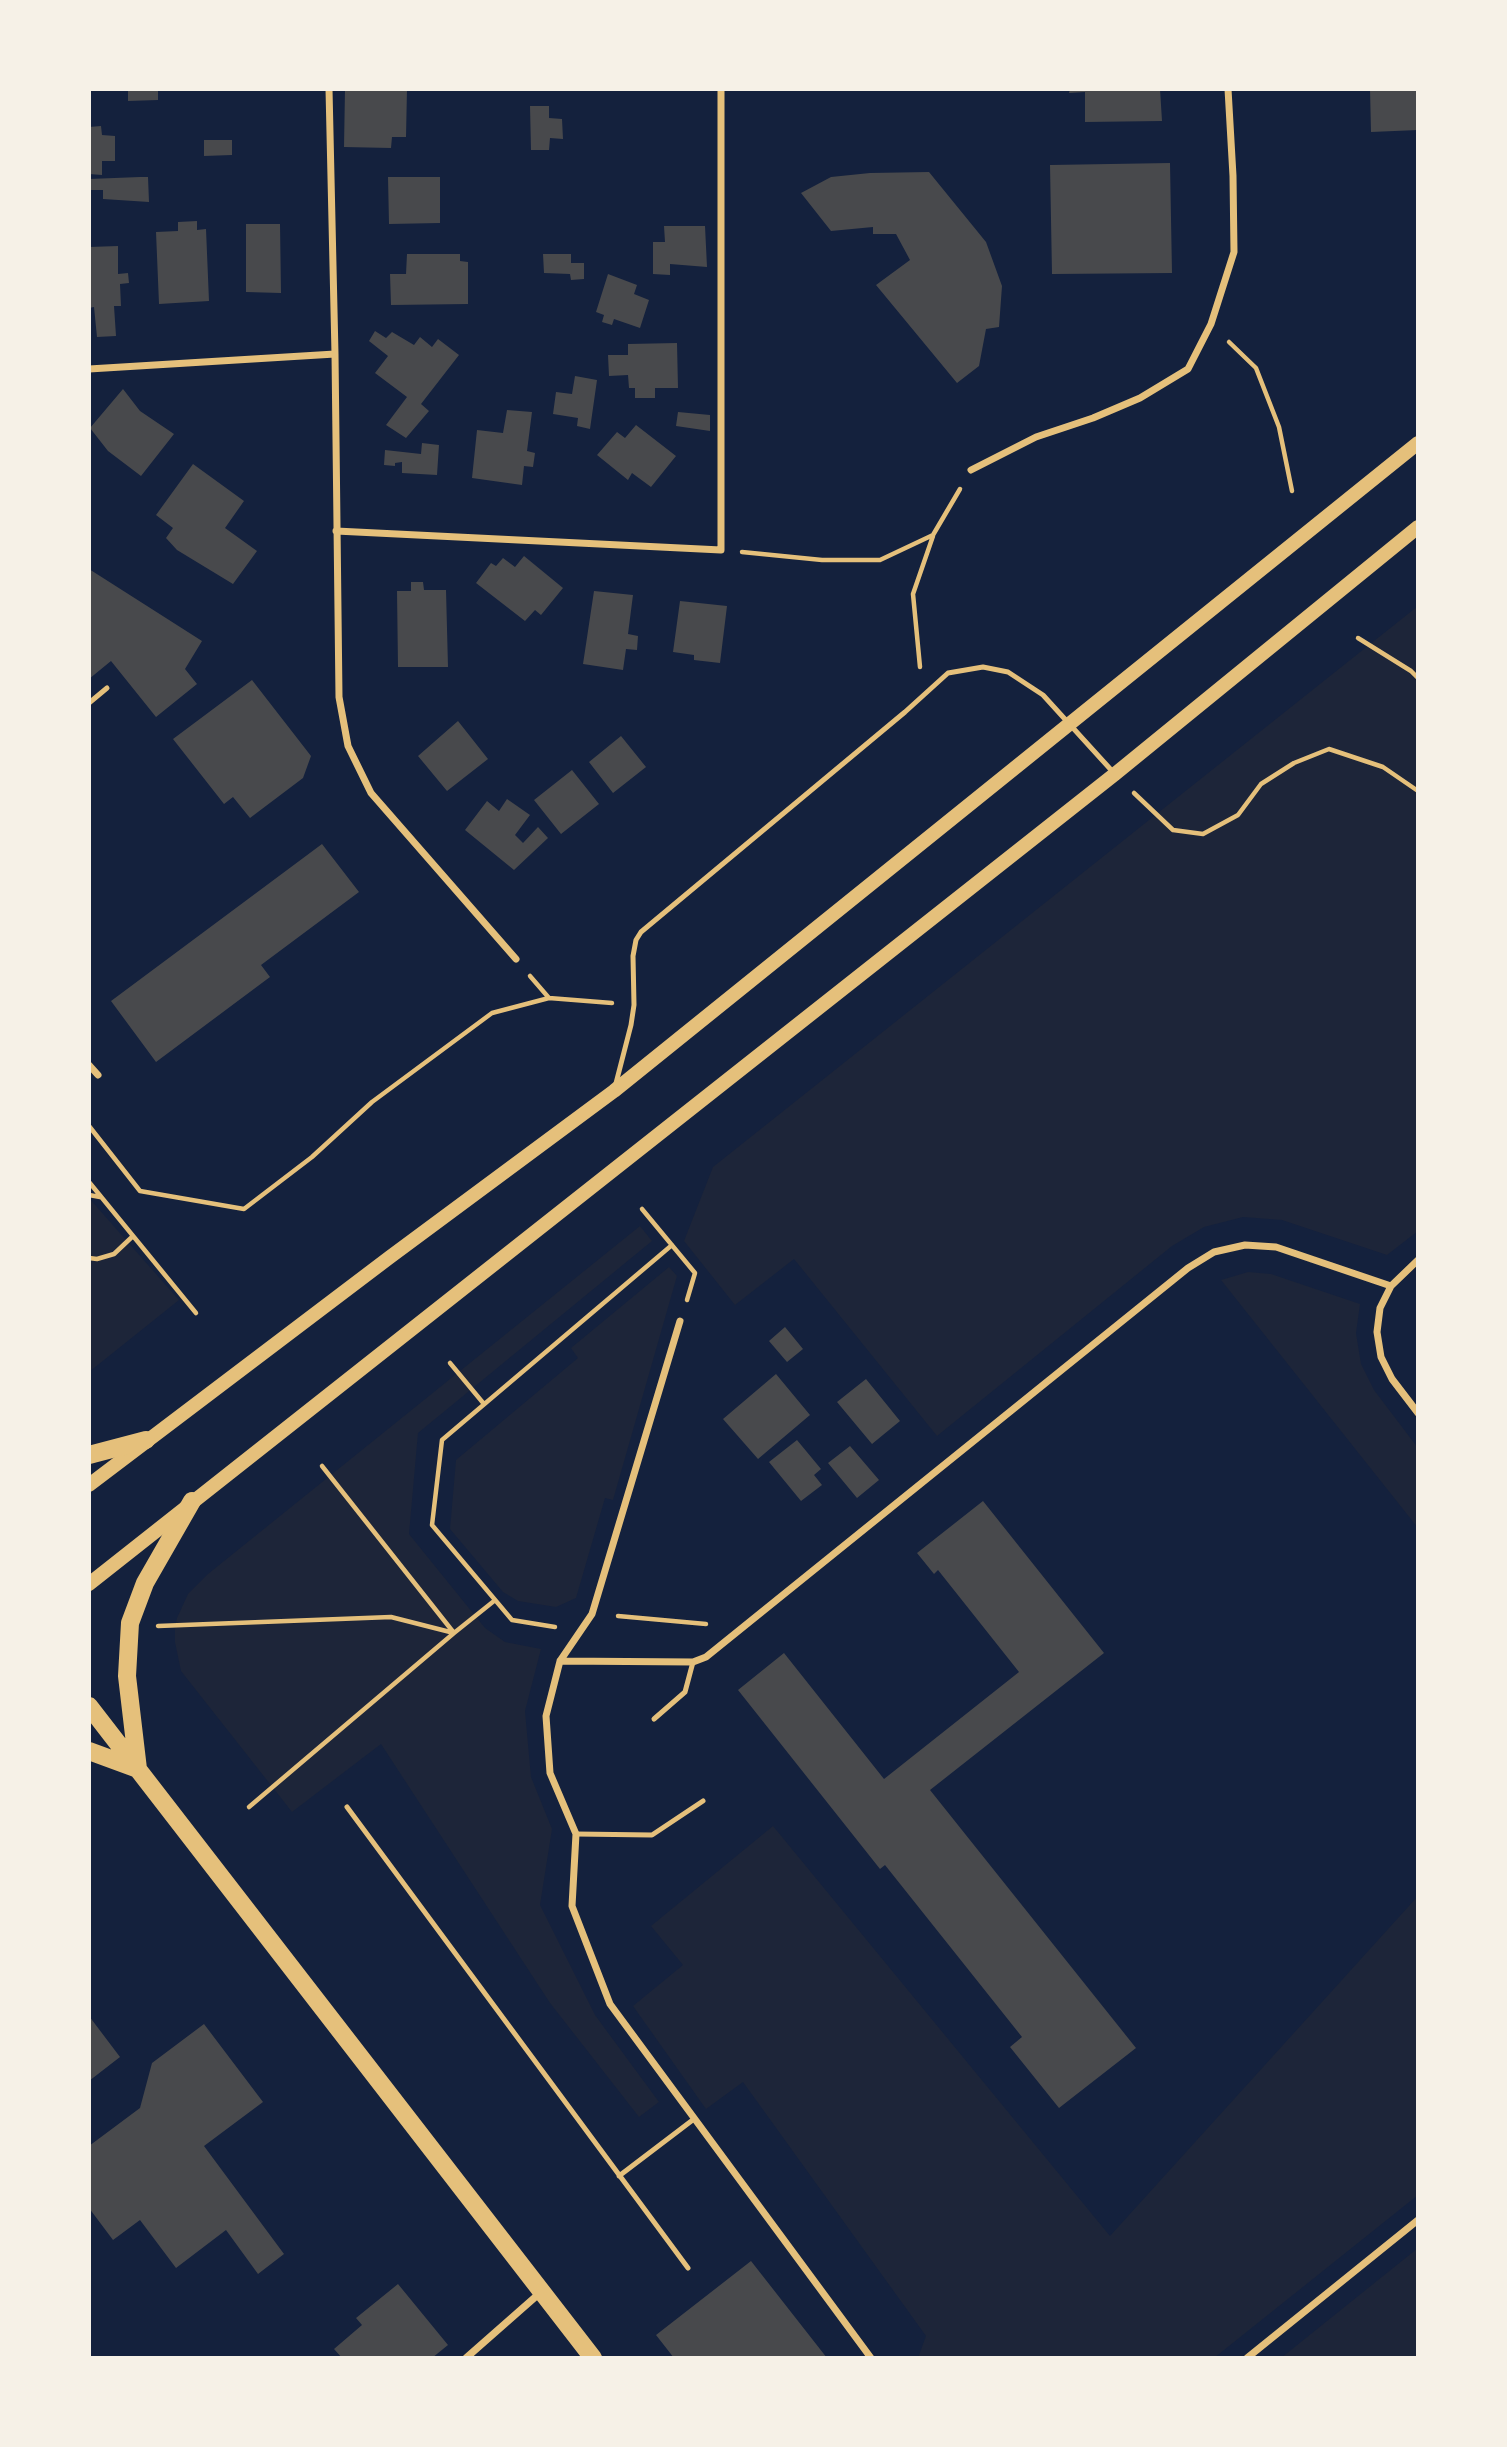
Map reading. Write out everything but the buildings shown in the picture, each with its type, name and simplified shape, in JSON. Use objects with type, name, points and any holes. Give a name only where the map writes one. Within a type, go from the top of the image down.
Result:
[{"type":"main road","points":[[89,1485],[614,1091],[1418,443]]},
{"type":"main road","points":[[89,1584],[1115,774],[1418,527]]},
{"type":"main road","points":[[89,1455],[146,1440]]},
{"type":"main road","points":[[138,1769],[127,1675],[130,1623],[145,1583],[192,1501]]},
{"type":"main road","points":[[89,1706],[593,2358]]},
{"type":"main road","points":[[89,1751],[138,1769]]},
{"type":"street","points":[[329,89],[339,697],[348,746],[371,793],[516,959]]},
{"type":"street","points":[[336,531],[721,550],[721,89]]},
{"type":"street","points":[[971,470],[1036,437],[1093,418],[1140,398],[1188,369],[1211,324],[1234,252],[1228,89]]},
{"type":"street","points":[[89,369],[335,354]]},
{"type":"street","points":[[89,1065],[97,1075]]},
{"type":"street","points":[[560,1661],[693,1662],[706,1657],[1188,1268],[1214,1252],[1245,1245],[1276,1247],[1391,1286]]},
{"type":"street","points":[[1418,1260],[1391,1286],[1380,1308],[1377,1332],[1381,1357],[1392,1379],[1418,1413]]},
{"type":"street","points":[[680,1321],[592,1614],[560,1661],[546,1716],[550,1773],[576,1834],[572,1906],[610,2004],[870,2358]]},
{"type":"street","points":[[1248,2358],[1418,2220]]},
{"type":"street","points":[[466,2358],[542,2291]]},
{"type":"lane","points":[[614,1091],[634,1005],[632,966],[636,940],[649,923],[948,673],[983,667],[1008,672],[1043,695],[1115,774]]},
{"type":"lane","points":[[89,703],[107,688]]},
{"type":"lane","points":[[654,1719],[685,1692],[693,1662]]},
{"type":"lane","points":[[576,1834],[652,1835],[703,1801]]},
{"type":"lane","points":[[347,1807],[688,2268]]},
{"type":"lane","points":[[620,2176],[694,2119]]},
{"type":"path","points":[[1211,324],[1256,368],[1279,427],[1292,491]]},
{"type":"path","points":[[923,696],[912,594],[933,535],[971,470]]},
{"type":"path","points":[[721,550],[822,560],[880,560],[933,535]]},
{"type":"path","points":[[1358,638],[1418,678]]},
{"type":"path","points":[[1115,774],[1173,830],[1203,834],[1238,815],[1261,784],[1294,763],[1329,749],[1384,767],[1418,791]]},
{"type":"path","points":[[516,959],[549,998]]},
{"type":"path","points":[[89,1126],[140,1191],[244,1209],[312,1157],[372,1102],[492,1013],[549,998],[634,1005]]},
{"type":"path","points":[[89,1182],[196,1314]]},
{"type":"path","points":[[89,1195],[101,1197]]},
{"type":"path","points":[[642,1209],[695,1273],[680,1321]]},
{"type":"path","points":[[89,1258],[97,1259],[114,1254],[133,1236]]},
{"type":"path","points":[[249,1807],[494,1601],[432,1525],[442,1440],[672,1245]]},
{"type":"path","points":[[450,1363],[484,1404]]},
{"type":"path","points":[[322,1466],[454,1633]]},
{"type":"path","points":[[159,1626],[391,1617],[454,1633]]},
{"type":"shaded area","points":[[1418,606],[1418,1231],[1387,1255],[1282,1220],[1243,1217],[1204,1227],[1172,1246],[937,1436],[794,1259],[735,1305],[684,1241],[713,1167]]},
{"type":"shaded area","points":[[89,1198],[179,1300],[89,1372]]},
{"type":"shaded area","points":[[640,1226],[652,1241],[418,1433],[409,1534],[485,1628],[505,1642],[541,1649],[525,1711],[531,1777],[552,1829],[540,1905],[595,2015],[659,2102],[639,2117],[550,2003],[381,1744],[292,1812],[181,1671],[175,1629],[188,1594],[208,1574]]},
{"type":"shaded area","points":[[669,1267],[677,1276],[613,1500],[605,1498],[576,1598],[556,1607],[518,1601],[503,1592],[450,1529],[456,1460],[578,1358],[571,1348]]},
{"type":"shaded area","points":[[1248,1272],[1271,1274],[1360,1304],[1356,1333],[1361,1364],[1374,1390],[1418,1448],[1418,1528],[1221,1280]]},
{"type":"shaded area","points":[[773,1826],[1110,2236],[1418,1896],[1418,2195],[1214,2358],[918,2358],[926,2336],[743,2082],[706,2109],[633,2006],[683,1965],[651,1926]]},
{"type":"shaded area","points":[[1418,2248],[1418,2358],[1281,2358]]}]
